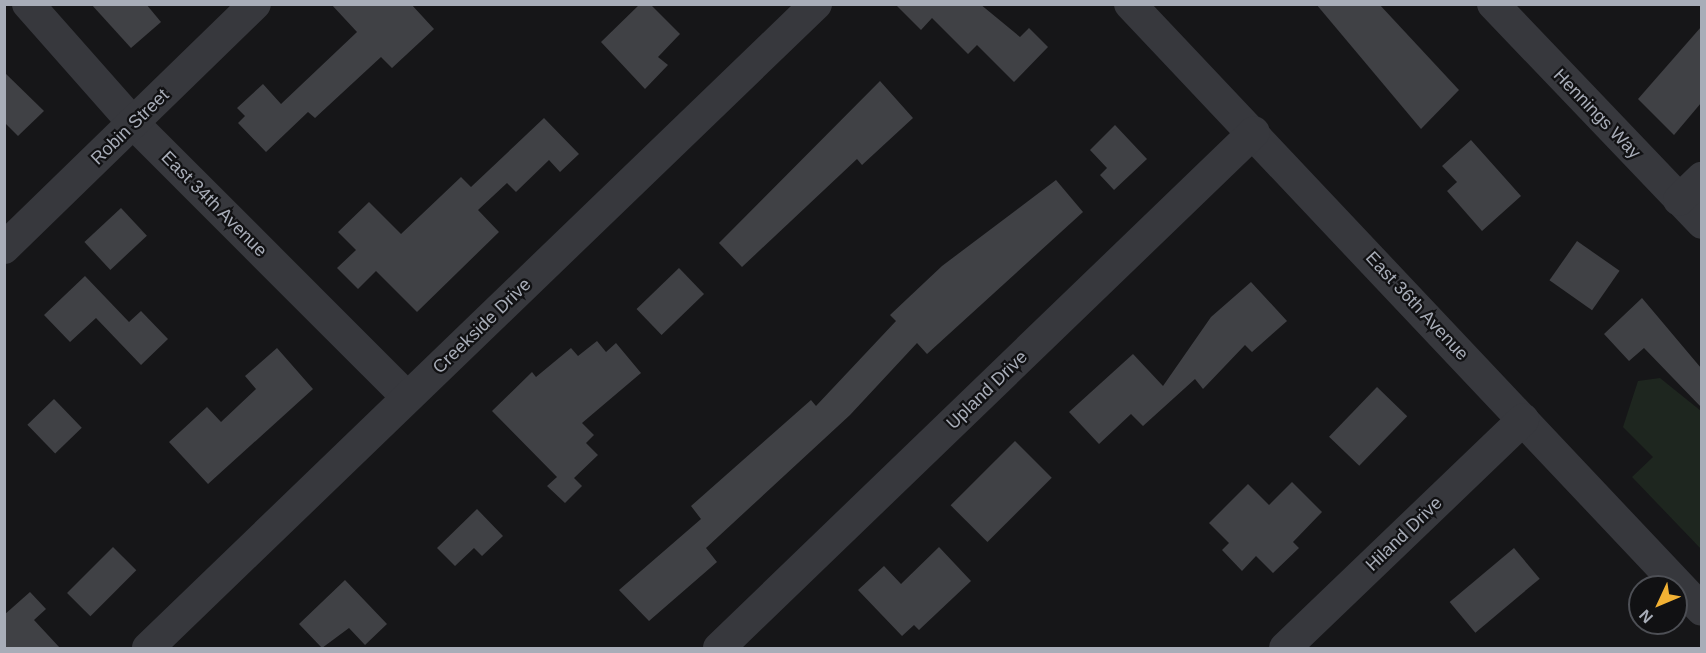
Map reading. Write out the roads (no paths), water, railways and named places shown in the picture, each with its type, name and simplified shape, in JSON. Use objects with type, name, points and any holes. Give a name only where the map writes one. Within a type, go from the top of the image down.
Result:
[{"type":"street","name":"East 34th Avenue","points":[[28,4],[134,124],[407,397]]},
{"type":"street","name":"Robin Street","points":[[4,248],[255,4]]},
{"type":"street","name":"Creekside Drive","points":[[148,648],[816,4]]},
{"type":"street","name":"East 36th Avenue","points":[[1130,4],[1254,132],[1701,610]]},
{"type":"street","name":"Hennings Way","points":[[1493,4],[1701,223]]},
{"type":"street","name":"Upland Drive","points":[[719,648],[1254,132]]},
{"type":"street","points":[[1678,200],[1701,178]]},
{"type":"street","name":"Hiland Drive","points":[[1285,648],[1523,420]]}]
